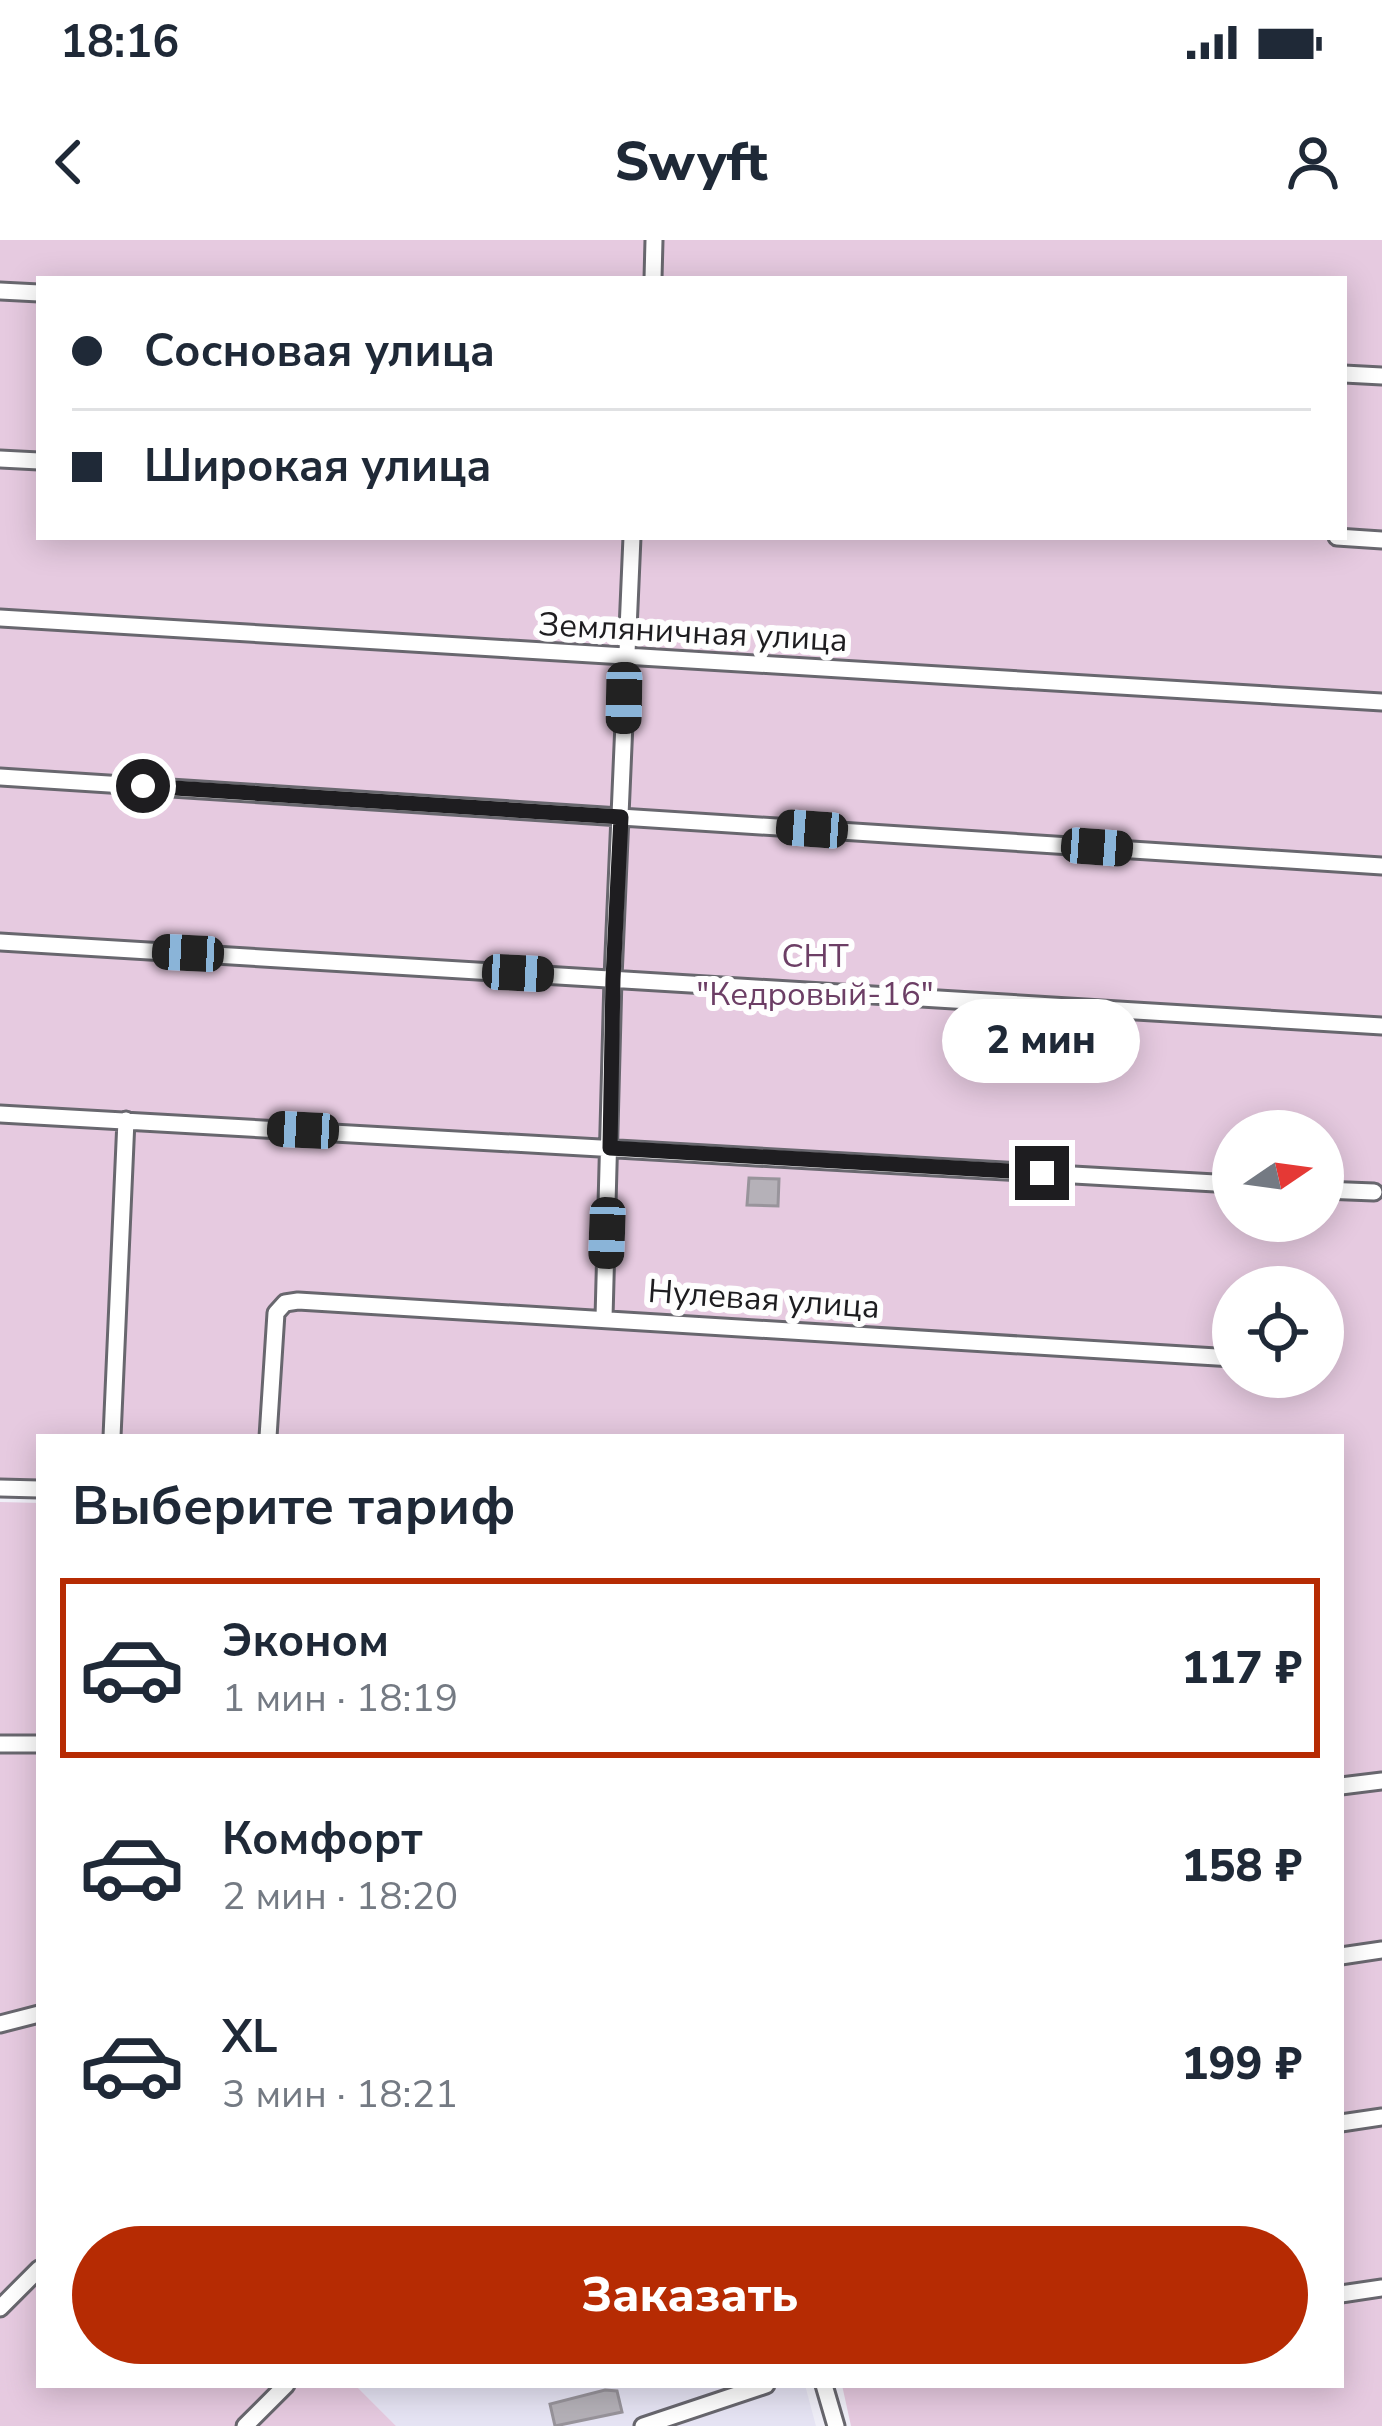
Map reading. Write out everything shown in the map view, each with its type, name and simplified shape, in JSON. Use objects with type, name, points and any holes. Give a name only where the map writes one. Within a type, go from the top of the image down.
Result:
[{"type":"street","points":[[653,276],[654,240]]},
{"type":"street","points":[[0,291],[36,293]]},
{"type":"street","points":[[1347,374],[1382,376]]},
{"type":"street","points":[[0,459],[36,461]]},
{"type":"street","points":[[1347,538],[1382,540]]},
{"type":"street","points":[[604,1318],[632,540]]},
{"type":"street","name":"Земляничная улица","points":[[0,618],[1382,702]]},
{"type":"street","points":[[0,776],[1382,866]]},
{"type":"street","points":[[0,942],[1382,1026]]},
{"type":"street","points":[[0,1114],[1212,1183]]},
{"type":"street","points":[[112,1434],[126,1120]]},
{"type":"street","points":[[1344,1191],[1374,1192]]},
{"type":"street","name":"Нулевая улица","points":[[268,1434],[276,1313],[298,1301],[1212,1357]]},
{"type":"street","points":[[0,1488],[36,1489]]},
{"type":"street","points":[[0,1744],[36,1744]]},
{"type":"street","points":[[1344,1786],[1382,1781]]},
{"type":"street","points":[[1344,1956],[1382,1950]]},
{"type":"street","points":[[0,2024],[36,2015]]},
{"type":"street","points":[[1344,2123],[1382,2117]]},
{"type":"street","points":[[0,2308],[36,2273]]},
{"type":"street","points":[[1344,2294],[1382,2288]]},
{"type":"street","points":[[245,2426],[283,2388]]},
{"type":"street","points":[[643,2426],[757,2388]]},
{"type":"street","points":[[825,2388],[836,2426]]},
{"type":"shaded area","points":[[358,2388],[806,2388],[816,2426],[396,2426]]},
{"type":"green space","name":"СНТ \"Кедровый-16\"","points":[[0,240],[1382,240],[1382,2426],[851,2426],[843,2388],[1344,2388],[1344,1434],[36,1434],[36,1482],[0,1482]]},
{"type":"green space","points":[[0,1502],[36,1503],[36,2388],[358,2388],[396,2426],[0,2426]]},
{"type":"building","points":[[749,1178],[779,1179],[778,1206],[747,1205]]},
{"type":"building","points":[[617,2391],[622,2412],[555,2426],[550,2404]]},
{"type":"route","points":[[143,786],[621,817],[610,1148],[1042,1173]]}]
